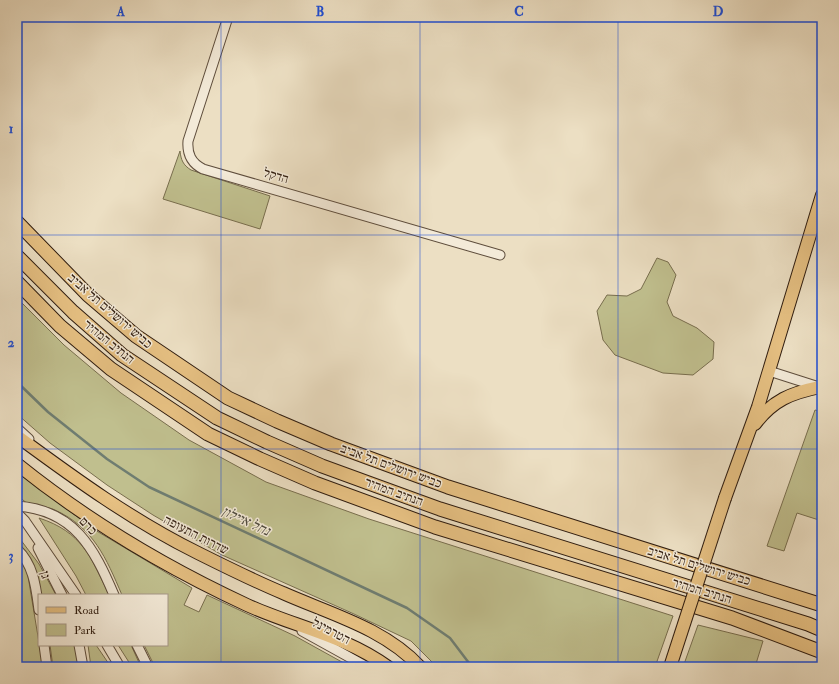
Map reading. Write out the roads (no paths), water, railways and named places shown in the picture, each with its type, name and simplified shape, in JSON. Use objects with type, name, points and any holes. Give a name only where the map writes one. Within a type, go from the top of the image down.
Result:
[{"type":"highway","name":"כביש ירושלים תל אביב","points":[[17,222],[88,296],[136,336],[228,398],[331,444],[448,487],[822,605]]},
{"type":"highway","name":"הנתיב המהיר","points":[[17,256],[72,312],[122,355],[217,418],[267,442],[322,466],[440,509],[808,624],[822,630]]},
{"type":"highway","points":[[17,282],[60,326],[111,369],[208,434],[260,459],[315,483],[434,527],[724,616],[822,652]]},
{"type":"main road","points":[[670,667],[725,498],[758,407],[822,195]]},
{"type":"main road","points":[[748,433],[763,413],[780,400],[791,394],[821,388]]},
{"type":"main road","name":"שדרות התעופה","points":[[17,436],[50,460],[155,530],[196,552],[283,593],[377,634],[397,646],[420,667]]},
{"type":"main road","points":[[17,464],[36,480],[105,529],[142,552],[185,575],[281,619],[341,640],[388,667]]},
{"type":"street","name":"הדקל","points":[[228,17],[188,141],[187,150],[189,156],[197,166],[500,255]]},
{"type":"street","points":[[769,370],[821,388]]},
{"type":"street","points":[[17,428],[50,460]]},
{"type":"street","name":"כרם","points":[[17,506],[40,509],[52,514],[70,525],[93,551],[102,565],[114,594]]},
{"type":"street","points":[[17,513],[25,521],[75,594]]},
{"type":"street","points":[[31,531],[62,594]]},
{"type":"street","name":"גן","points":[[17,549],[29,564],[38,604]]},
{"type":"street","name":"הטרמינל","points":[[281,619],[367,667]]},
{"type":"street","points":[[44,646],[47,667]]},
{"type":"street","points":[[79,646],[83,667]]},
{"type":"street","points":[[108,646],[120,667]]},
{"type":"street","points":[[138,646],[148,667]]},
{"type":"waterway","name":"נחל איילון","points":[[17,382],[48,412],[107,459],[149,487],[407,608],[450,638],[472,667]]}]
